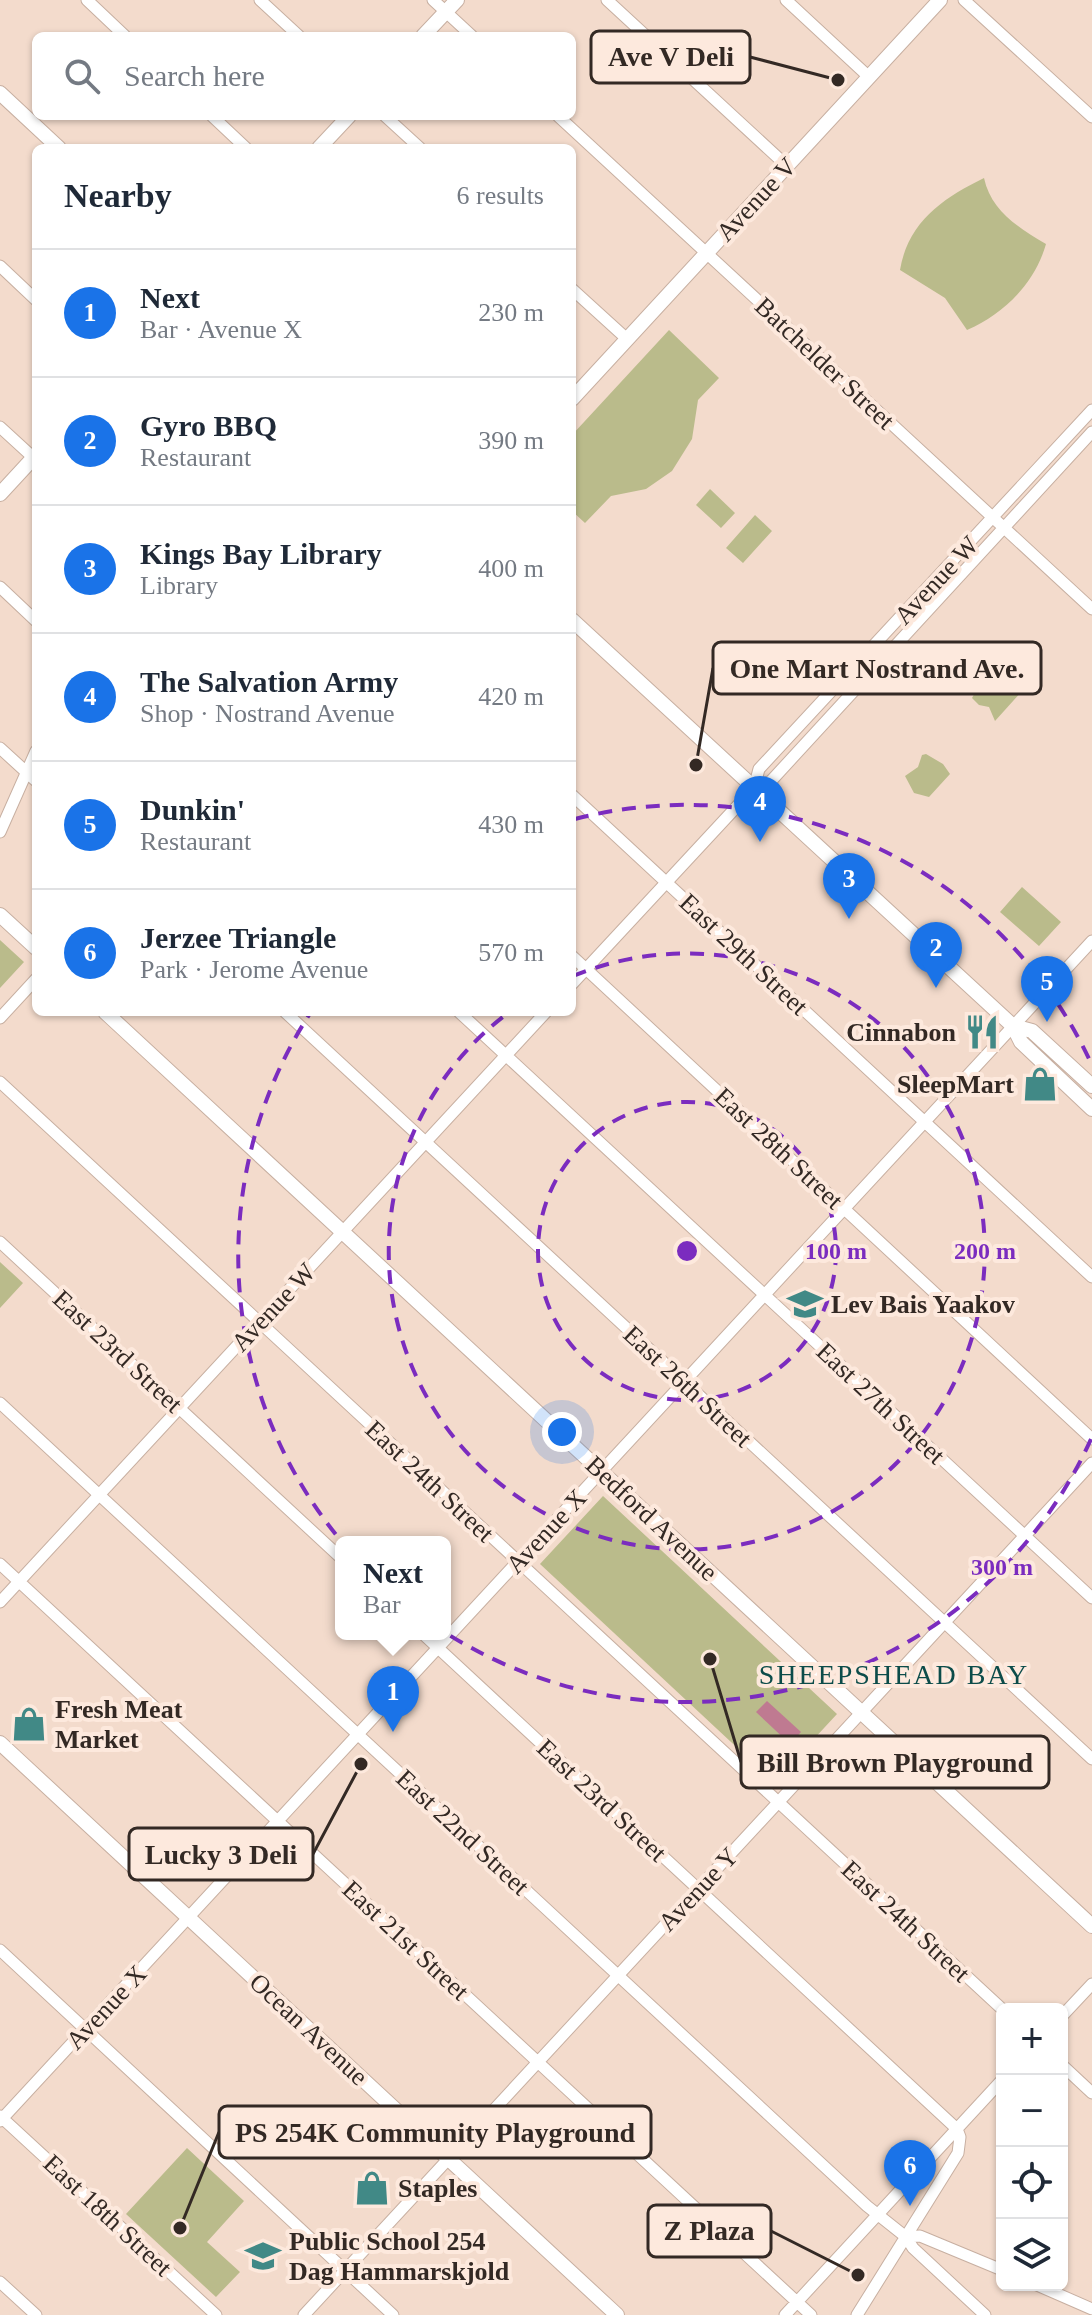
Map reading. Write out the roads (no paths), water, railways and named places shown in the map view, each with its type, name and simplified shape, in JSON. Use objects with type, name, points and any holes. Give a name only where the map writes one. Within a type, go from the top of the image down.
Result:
[{"type":"main road","points":[[427,32],[457,0]]},
{"type":"main road","name":"Avenue V","points":[[576,395],[940,0]]},
{"type":"main road","points":[[0,93],[55,144]]},
{"type":"main road","points":[[323,144],[345,120]]},
{"type":"main road","points":[[0,494],[32,461]]},
{"type":"main road","points":[[576,624],[1013,1026],[1021,1042],[1092,1109]]},
{"type":"main road","points":[[0,915],[32,944]]},
{"type":"main road","name":"Bedford Avenue","points":[[109,1016],[1092,1926]]},
{"type":"main road","points":[[1013,1026],[1032,1031],[1092,1086]]},
{"type":"main road","name":"Ocean Avenue","points":[[0,1743],[617,2315]]},
{"type":"street","points":[[87,0],[121,32]]},
{"type":"street","points":[[260,0],[295,32]]},
{"type":"street","points":[[433,0],[468,32]]},
{"type":"street","points":[[607,0],[787,166]]},
{"type":"street","points":[[786,0],[869,77]]},
{"type":"street","points":[[964,0],[1092,117]]},
{"type":"street","points":[[216,120],[242,144]]},
{"type":"street","points":[[389,120],[416,144]]},
{"type":"street","name":"Batchelder Street","points":[[562,120],[1092,609]]},
{"type":"street","points":[[0,266],[32,296]]},
{"type":"street","points":[[576,293],[627,339]]},
{"type":"street","name":"Avenue W","points":[[754,788],[759,769],[1092,410]]},
{"type":"street","points":[[0,427],[32,455]]},
{"type":"street","name":"Avenue W","points":[[576,980],[754,788],[771,781],[1092,432]]},
{"type":"street","points":[[0,587],[32,617]]},
{"type":"street","points":[[0,748],[31,777],[0,832]]},
{"type":"street","name":"East 29th Street","points":[[576,799],[1092,1277]]},
{"type":"street","name":"Avenue X","points":[[451,1634],[1092,941]]},
{"type":"street","name":"East 28th Street","points":[[576,960],[1092,1439]]},
{"type":"street","points":[[0,1018],[32,983]]},
{"type":"street","name":"East 26th Street","points":[[289,1016],[1092,1759]]},
{"type":"street","name":"East 27th Street","points":[[463,1016],[1092,1598]]},
{"type":"street","name":"Avenue W","points":[[0,1602],[542,1016]]},
{"type":"street","name":"East 24th Street","points":[[0,1082],[996,2003]]},
{"type":"street","name":"East 23rd Street","points":[[0,1242],[335,1552]]},
{"type":"street","name":"East 22nd Street","points":[[0,1403],[877,2215],[906,2237]]},
{"type":"street","name":"Avenue Y","points":[[304,2315],[1092,1463]]},
{"type":"street","name":"East 21st Street","points":[[0,1564],[811,2315]]},
{"type":"street","name":"East 23rd Street","points":[[429,1640],[957,2129]]},
{"type":"street","name":"Avenue X","points":[[1,2118],[445,1640]]},
{"type":"street","points":[[0,1950],[393,2315]]},
{"type":"street","points":[[1068,2010],[1092,1984]]},
{"type":"street","points":[[1068,2071],[1092,2093]]},
{"type":"street","points":[[785,2315],[996,2087]]},
{"type":"street","name":"East 18th Street","points":[[1,2118],[216,2315]]},
{"type":"street","points":[[857,2315],[958,2153],[960,2137],[957,2129]]},
{"type":"street","points":[[906,2237],[920,2236],[996,2268]]},
{"type":"street","points":[[906,2237],[913,2248],[985,2315]]},
{"type":"street","points":[[0,2282],[36,2315]]},
{"type":"street","points":[[1051,2291],[1092,2309]]},
{"type":"place","name":"Ave V Deli","points":[[838,80]]},
{"type":"place","name":"One Mart Nostrand Ave.","points":[[696,765]]},
{"type":"place","name":"The Salvation Army","points":[[760,842]]},
{"type":"place","name":"Kings Bay Library","points":[[849,919]]},
{"type":"place","name":"Gyro BBQ","points":[[936,988]]},
{"type":"place","name":"Dunkin'","points":[[1047,1022]]},
{"type":"place","name":"Cinnabon","points":[[982,1032]]},
{"type":"place","name":"SleepMart","points":[[1040,1084]]},
{"type":"place","name":"Lev Bais Yaakov","points":[[805,1304]]},
{"type":"place","name":"Bill Brown Playground","points":[[710,1659]]},
{"type":"place","name":"Fresh Meat Market","points":[[29,1724]]},
{"type":"place","name":"Next","points":[[393,1732]]},
{"type":"place","name":"Lucky 3 Deli","points":[[361,1764]]},
{"type":"place","name":"Staples","points":[[372,2188]]},
{"type":"place","name":"Jerzee Triangle","points":[[910,2206]]},
{"type":"place","name":"PS 254K Community Playground","points":[[180,2228]]},
{"type":"place","name":"Public School 254 Dag Hammarskjold","points":[[263,2256]]},
{"type":"place","name":"Z Plaza","points":[[858,2275]]},
{"type":"district","name":"SHEEPSHEAD BAY","points":[[894,1674]]}]
